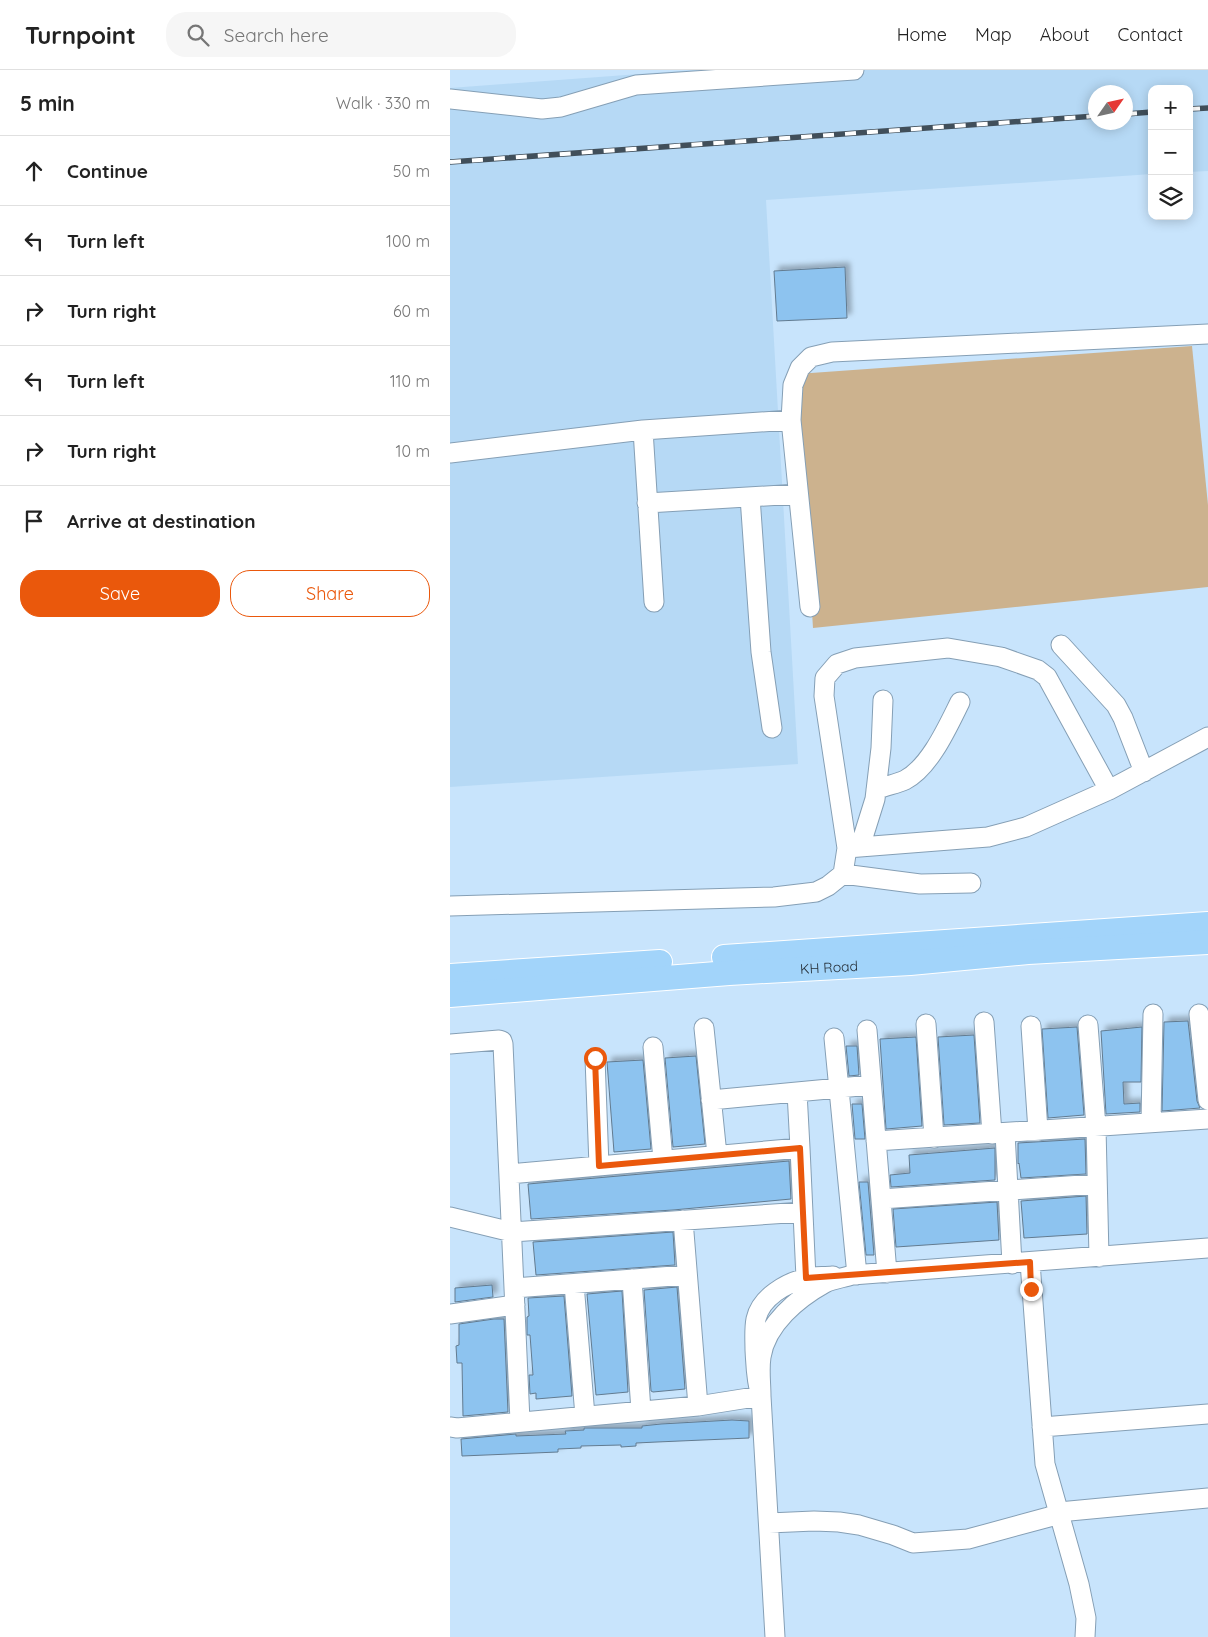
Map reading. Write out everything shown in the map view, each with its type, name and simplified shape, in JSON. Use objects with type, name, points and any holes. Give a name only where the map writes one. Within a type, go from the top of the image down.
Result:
[{"type":"main road","name":"KH Road","points":[[450,976],[1208,924]]},
{"type":"main road","name":"KH Road","points":[[450,995],[720,974],[910,963],[1028,952],[1208,942]]},
{"type":"street","points":[[450,99],[542,109],[561,107],[636,85],[854,70]]},
{"type":"street","points":[[810,607],[791,420],[794,385],[800,368],[812,356],[832,352],[1208,334]]},
{"type":"street","points":[[450,453],[643,430],[791,420]]},
{"type":"street","points":[[643,430],[654,602]]},
{"type":"street","points":[[647,503],[798,494]]},
{"type":"street","points":[[750,497],[761,652],[772,728]]},
{"type":"street","points":[[1061,645],[1116,706],[1124,718],[1144,772]]},
{"type":"street","points":[[854,847],[824,696],[825,678],[837,664],[855,658],[948,648],[1001,657],[1038,670],[1046,677],[1109,790]]},
{"type":"street","points":[[450,906],[774,897],[816,892],[828,886],[843,874],[875,799],[881,748],[883,700]]},
{"type":"street","points":[[876,790],[906,780],[923,765],[945,732],[960,702]]},
{"type":"street","points":[[854,847],[988,838],[1026,827],[1109,790],[1208,738]]},
{"type":"street","points":[[843,874],[920,884],[971,884]]},
{"type":"street","points":[[1151,1123],[1153,1014]]},
{"type":"street","points":[[1199,1014],[1208,1100]]},
{"type":"street","points":[[984,1022],[998,1133],[1021,1263],[1045,1464],[1079,1584],[1086,1618],[1085,1637]]},
{"type":"street","points":[[926,1024],[934,1138]]},
{"type":"street","points":[[1088,1024],[1096,1127],[1099,1256]]},
{"type":"street","points":[[1031,1026],[1038,1131]]},
{"type":"street","points":[[704,1028],[717,1155]]},
{"type":"street","points":[[867,1030],[887,1273]]},
{"type":"street","points":[[834,1038],[840,1088],[855,1275]]},
{"type":"street","points":[[450,1044],[499,1040],[503,1044],[520,1421]]},
{"type":"street","points":[[653,1047],[663,1160]]},
{"type":"street","points":[[595,1058],[599,1166]]},
{"type":"street","points":[[711,1100],[871,1085]]},
{"type":"street","points":[[797,1092],[806,1278]]},
{"type":"street","points":[[876,1141],[1208,1120]]},
{"type":"street","points":[[509,1174],[800,1148]]},
{"type":"street","points":[[880,1199],[1097,1184]]},
{"type":"street","points":[[450,1217],[512,1232],[803,1212]]},
{"type":"street","points":[[683,1220],[698,1406]]},
{"type":"street","points":[[760,1396],[757,1386],[756,1366],[755,1337],[757,1317],[762,1306],[772,1295],[788,1284],[806,1278],[1208,1248]]},
{"type":"street","points":[[775,1637],[760,1396],[761,1357],[769,1335],[784,1314],[806,1295],[827,1282],[855,1275]]},
{"type":"street","points":[[450,1314],[514,1296],[574,1284],[687,1276]]},
{"type":"street","points":[[632,1279],[641,1411]]},
{"type":"street","points":[[574,1284],[585,1416]]},
{"type":"street","points":[[450,1427],[457,1428],[698,1406],[760,1396]]},
{"type":"street","points":[[1042,1427],[1208,1414]]},
{"type":"street","points":[[769,1523],[839,1522],[884,1532],[913,1544],[968,1539],[1049,1517],[1059,1512],[1208,1498]]},
{"type":"shaded area","points":[[693,70],[1208,70],[1208,171],[1193,172],[1193,85],[1148,85],[1148,174],[766,200],[798,764],[450,787],[450,88]]},
{"type":"shaded area","points":[[1192,346],[1208,505],[1208,587],[813,628],[797,374]]},
{"type":"building","points":[[845,267],[847,318],[777,321],[774,271]]},
{"type":"building","points":[[1188,1021],[1197,1101],[1200,1108],[1162,1111],[1164,1022]]},
{"type":"building","points":[[1077,1027],[1084,1115],[1048,1118],[1042,1029]]},
{"type":"building","points":[[1142,1027],[1141,1082],[1123,1082],[1124,1104],[1140,1103],[1140,1112],[1106,1114],[1101,1031]]},
{"type":"building","points":[[974,1035],[980,1123],[944,1125],[938,1037]]},
{"type":"building","points":[[916,1037],[922,1126],[886,1129],[880,1039]]},
{"type":"building","points":[[846,1046],[857,1046],[859,1075],[849,1076]]},
{"type":"building","points":[[696,1056],[705,1144],[673,1147],[665,1058]]},
{"type":"building","points":[[643,1060],[651,1149],[614,1152],[607,1062]]},
{"type":"building","points":[[852,1104],[862,1104],[865,1139],[855,1139]]},
{"type":"building","points":[[1085,1139],[1086,1174],[1021,1178],[1018,1164],[1018,1143]]},
{"type":"building","points":[[995,1148],[995,1180],[891,1187],[890,1175],[910,1173],[909,1155]]},
{"type":"building","points":[[789,1161],[791,1199],[673,1210],[531,1219],[528,1184]]},
{"type":"building","points":[[859,1182],[868,1182],[874,1255],[866,1255]]},
{"type":"building","points":[[1086,1196],[1087,1234],[1024,1238],[1021,1201]]},
{"type":"building","points":[[997,1202],[999,1240],[896,1247],[893,1209]]},
{"type":"building","points":[[673,1232],[675,1265],[536,1275],[533,1242]]},
{"type":"building","points":[[492,1285],[493,1297],[455,1302],[455,1288]]},
{"type":"building","points":[[677,1287],[685,1389],[653,1392],[651,1391],[644,1290]]},
{"type":"building","points":[[622,1291],[628,1392],[596,1395],[587,1294]]},
{"type":"building","points":[[564,1296],[572,1396],[536,1399],[536,1393],[530,1394],[529,1375],[533,1375],[530,1335],[527,1335],[528,1298]]},
{"type":"building","points":[[504,1319],[508,1412],[463,1416],[462,1363],[457,1363],[456,1346],[459,1345],[459,1324]]},
{"type":"building","points":[[732,1420],[749,1421],[749,1438],[636,1443],[636,1446],[621,1447],[621,1445],[581,1446],[581,1448],[558,1449],[558,1452],[462,1456],[461,1439],[516,1434],[516,1436],[566,1434],[565,1431],[584,1430],[584,1428],[642,1428],[642,1426],[661,1424]]},
{"type":"railway","points":[[1193,109],[1208,108]]},
{"type":"railway","points":[[1133,113],[1148,112]]},
{"type":"railway","points":[[450,162],[1088,117]]},
{"type":"route","points":[[595,1058],[599,1166],[800,1148],[806,1278],[1030,1262],[1031,1289]]}]
